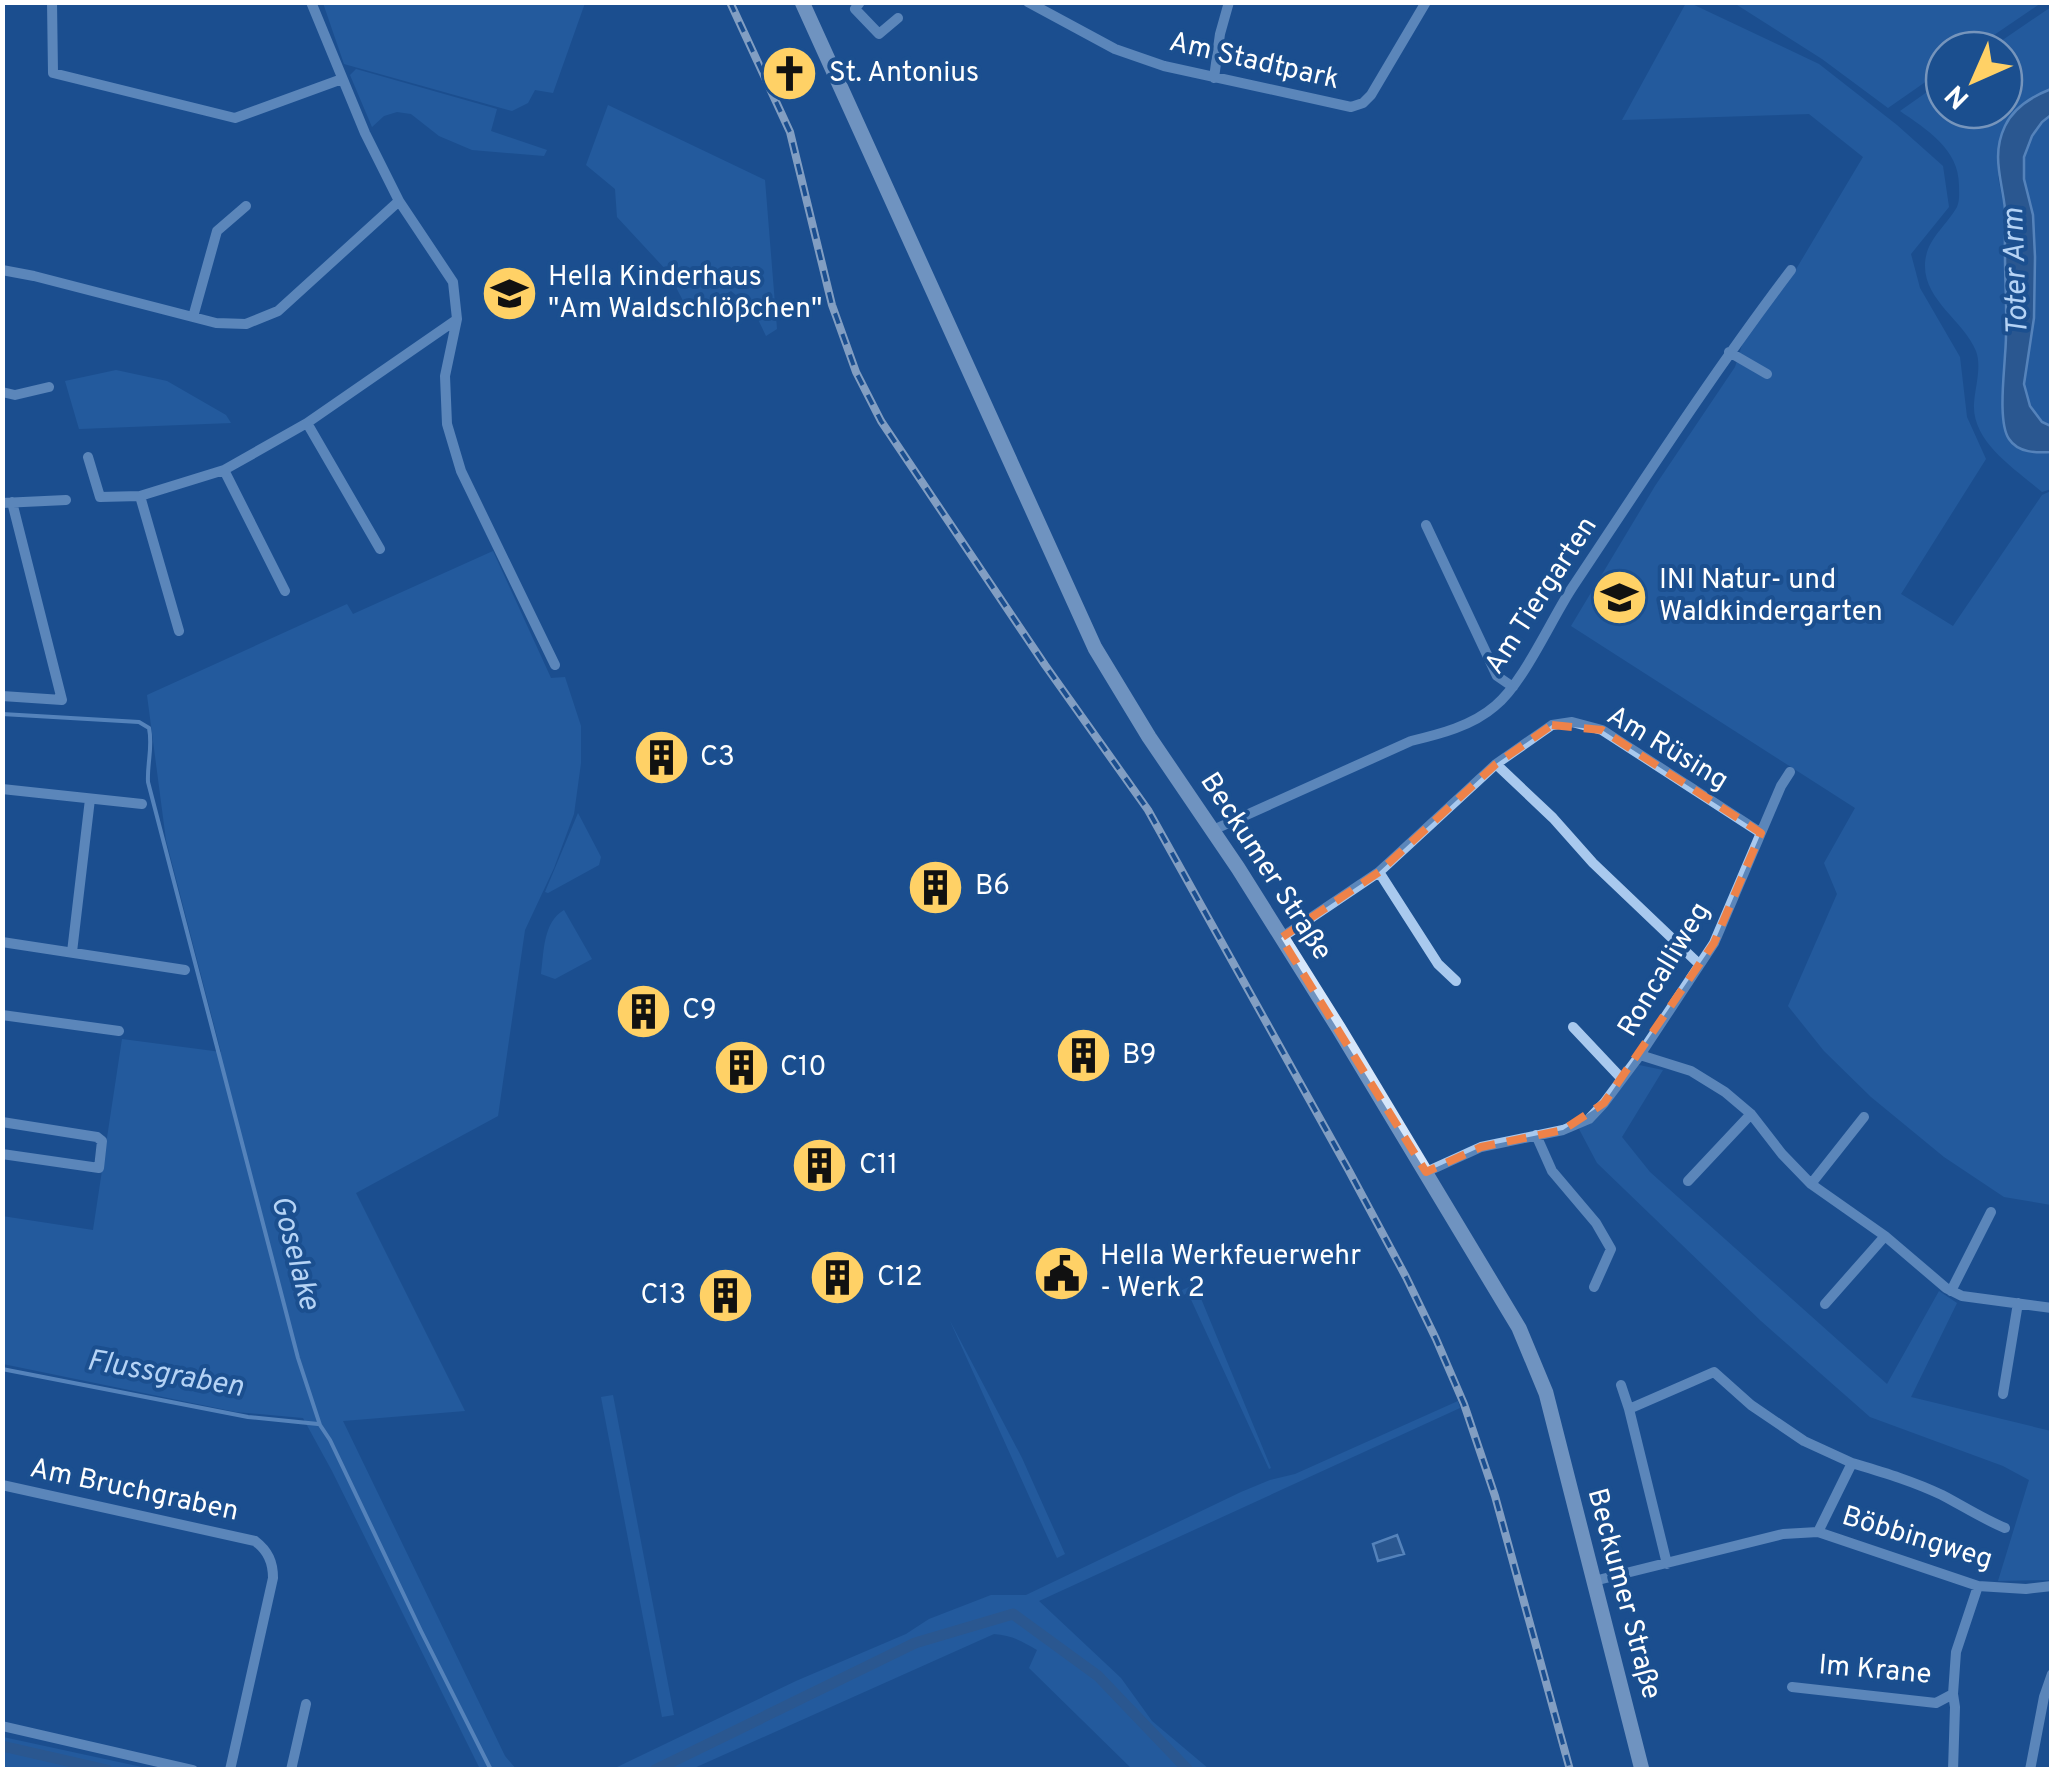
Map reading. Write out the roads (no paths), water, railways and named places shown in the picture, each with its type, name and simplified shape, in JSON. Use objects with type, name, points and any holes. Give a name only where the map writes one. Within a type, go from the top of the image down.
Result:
[{"type":"main road","name":"Beckumer Straße","points":[[802,2],[1078,615],[1112,678],[1282,938],[1520,1328],[1546,1392],[1642,1770]]},
{"type":"street","points":[[52,2],[52,73],[235,118],[342,79]]},
{"type":"street","points":[[310,2],[365,133],[399,201],[453,282],[457,319],[446,376],[447,424],[462,471],[554,665]]},
{"type":"street","points":[[860,2],[854,9],[879,34],[898,18]]},
{"type":"street","points":[[1214,78],[1229,2]]},
{"type":"street","name":"Am Stadtpark","points":[[1035,5],[1114,49],[1164,66],[1350,107],[1364,104],[1378,85],[1426,2]]},
{"type":"street","points":[[2,270],[216,323],[246,324],[278,311],[399,201]]},
{"type":"street","points":[[194,317],[216,231],[246,206]]},
{"type":"street","name":"Am Tiergarten","points":[[1212,830],[1411,742],[1441,734],[1495,706],[1513,686],[1559,608],[1729,352],[1791,270]]},
{"type":"street","points":[[88,456],[100,498],[140,496],[224,470],[307,423],[457,319]]},
{"type":"street","points":[[1729,352],[1767,374]]},
{"type":"street","points":[[2,392],[15,396],[49,387]]},
{"type":"street","points":[[307,423],[380,549]]},
{"type":"street","points":[[224,470],[285,591]]},
{"type":"street","points":[[140,496],[179,631]]},
{"type":"street","points":[[2,696],[62,700],[7,503],[66,500]]},
{"type":"street","points":[[1426,524],[1496,676],[1513,686]]},
{"type":"street","name":"Am Rüsing","points":[[1282,938],[1379,872],[1496,764],[1552,725],[1572,722],[1602,730],[1762,833]]},
{"type":"street","points":[[1496,764],[1698,964]]},
{"type":"street","name":"Roncalliweg","points":[[1426,1172],[1482,1147],[1563,1130],[1588,1118],[1604,1103],[1714,943],[1790,772]]},
{"type":"street","points":[[2,790],[142,804]]},
{"type":"street","points":[[72,952],[90,799]]},
{"type":"street","points":[[1379,872],[1438,964],[1456,982]]},
{"type":"street","points":[[2,942],[185,970]]},
{"type":"street","points":[[2,1015],[119,1031]]},
{"type":"street","name":"Roncalliweg","points":[[1572,1026],[1622,1079]]},
{"type":"street","points":[[1640,1055],[1691,1071],[1726,1092],[1751,1114],[1812,1184],[1884,1236],[1950,1291],[2052,1308]]},
{"type":"street","points":[[1688,1180],[1751,1114]]},
{"type":"street","points":[[1812,1184],[1864,1117]]},
{"type":"street","points":[[2,1122],[98,1136],[102,1142],[99,1168],[2,1154]]},
{"type":"street","points":[[1536,1135],[1552,1172],[1596,1224],[1610,1249],[1594,1287]]},
{"type":"street","points":[[1950,1291],[1991,1212]]},
{"type":"street","points":[[1825,1304],[1884,1236]]},
{"type":"street","points":[[2003,1394],[2018,1303]]},
{"type":"street","points":[[1629,1409],[1714,1372],[1751,1405],[1804,1441],[1916,1484],[2006,1528]]},
{"type":"street","points":[[1620,1385],[1667,1564]]},
{"type":"street","points":[[1818,1532],[1852,1462]]},
{"type":"street","name":"Am Bruchgraben","points":[[2,1485],[255,1541],[263,1547],[273,1564],[273,1578],[230,1770]]},
{"type":"street","name":"Böbbingweg","points":[[1594,1581],[1783,1534],[1818,1532],[1978,1586],[2026,1590],[2052,1586]]},
{"type":"street","name":"Im Krane","points":[[1952,1770],[1956,1652],[1978,1586]]},
{"type":"street","points":[[2030,1770],[2052,1674]]},
{"type":"street","name":"Im Krane","points":[[1792,1687],[1936,1703],[1953,1694]]},
{"type":"street","points":[[291,1770],[306,1704]]},
{"type":"street","points":[[2,1726],[193,1770]]},
{"type":"water","name":"Toter Arm","points":[[2051,89],[2051,115],[2032,136],[2024,157],[2035,257],[2034,318],[2024,384],[2030,406],[2042,422],[2051,426],[2051,452],[2023,450],[2013,444],[2006,432],[2002,398],[2006,220],[1998,157],[2004,130],[2024,130],[2024,104]]},
{"type":"water","points":[[1397,1535],[1404,1554],[1378,1561],[1373,1544]]},
{"type":"waterway","name":"Goselake","points":[[2,714],[139,722],[149,728],[148,782],[298,1358],[320,1425],[491,1770]]},
{"type":"waterway","name":"Flussgraben","points":[[2,1369],[248,1417],[318,1424]]},
{"type":"waterway","points":[[655,1770],[915,1643],[1013,1614],[1098,1676],[1188,1770]]},
{"type":"waterway","points":[[2,1746],[107,1770]]},
{"type":"railway","points":[[730,2],[790,132],[832,305],[856,372],[881,421],[1148,810],[1348,1169],[1436,1339],[1464,1404],[1495,1496],[1570,1770]]},
{"type":"place","name":"St. Antonius","points":[[790,74]]},
{"type":"place","name":"Hella Kinderhaus \"Am Waldschlößchen\"","points":[[509,294]]},
{"type":"place","name":"INI Natur- und Waldkindergarten","points":[[1620,597]]},
{"type":"place","name":"C3","points":[[661,758]]},
{"type":"place","name":"B6","points":[[936,887]]},
{"type":"place","name":"C9","points":[[643,1011]]},
{"type":"place","name":"B9","points":[[1083,1056]]},
{"type":"place","name":"C10","points":[[741,1068]]},
{"type":"place","name":"C11","points":[[820,1166]]},
{"type":"place","name":"Hella Werkfeuerwehr - Werk 2","points":[[1061,1273]]},
{"type":"place","name":"C12","points":[[838,1278]]},
{"type":"place","name":"C13","points":[[725,1296]]}]
